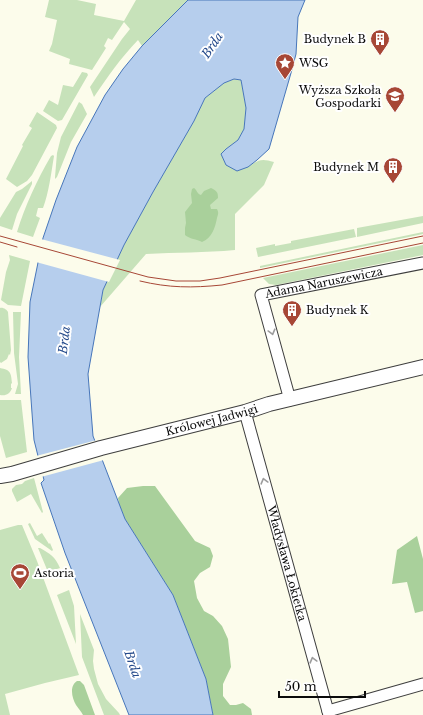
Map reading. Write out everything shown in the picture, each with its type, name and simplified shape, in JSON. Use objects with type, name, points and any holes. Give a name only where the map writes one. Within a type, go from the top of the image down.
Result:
[{"type":"street","name":"Adama Naruszewicza","points":[[290,400],[261,295],[423,263]]},
{"type":"street","name":"Królowej Jadwigi","points":[[0,476],[101,448],[423,366]]},
{"type":"street","name":"Władysława Łokietka","points":[[245,412],[328,713]]},
{"type":"street","points":[[328,713],[423,684]]},
{"type":"green space","points":[[49,0],[77,0],[96,4],[94,15],[124,21],[136,0],[188,0],[142,46],[138,40],[114,68],[94,97],[90,87],[130,29],[124,22],[112,40],[108,38],[104,46],[106,48],[92,70],[69,64],[70,59],[49,51],[57,20],[45,17]]},
{"type":"green space","points":[[82,72],[87,73],[88,75],[62,120],[58,121],[43,111],[49,100],[58,105],[63,85],[73,87]]},
{"type":"green space","points":[[234,79],[241,80],[246,108],[244,129],[238,140],[221,154],[226,165],[248,167],[260,160],[274,162],[264,185],[235,214],[235,250],[146,254],[100,307],[103,290],[124,245],[194,121],[205,98],[224,83]]},
{"type":"green space","points":[[79,102],[82,104],[87,114],[71,142],[55,179],[57,153],[61,137]]},
{"type":"green space","points":[[37,112],[56,125],[57,128],[32,175],[27,181],[17,187],[6,179],[32,128],[29,126]]},
{"type":"green space","points":[[53,155],[47,196],[43,208],[38,208],[36,216],[40,218],[33,237],[17,232],[32,193],[46,165]]},
{"type":"green space","points":[[32,181],[32,184],[17,214],[12,230],[0,226],[0,218],[16,192]]},
{"type":"green space","points":[[194,188],[201,195],[204,191],[211,188],[218,194],[218,198],[210,205],[211,209],[217,209],[218,212],[215,225],[211,235],[202,242],[185,235],[185,212],[192,203],[191,194],[192,189]]},
{"type":"green space","points":[[423,216],[423,223],[357,237],[357,228]]},
{"type":"green space","points":[[354,229],[356,237],[258,257],[256,248],[275,244],[275,246],[291,243],[291,241]]},
{"type":"green space","points":[[423,232],[423,234],[260,268],[260,266]]},
{"type":"green space","points":[[423,245],[423,255],[276,285],[269,284],[263,278]]},
{"type":"green space","points":[[9,255],[30,261],[21,306],[8,305],[1,300],[6,272],[10,260]]},
{"type":"green space","points":[[0,308],[5,309],[8,312],[11,350],[7,359],[1,363],[0,362]]},
{"type":"green space","points":[[13,312],[21,312],[19,357],[21,394],[15,394],[18,384],[14,353]]},
{"type":"green space","points":[[0,368],[10,372],[12,383],[12,388],[9,393],[4,395],[0,395]]},
{"type":"green space","points":[[0,400],[21,400],[27,452],[6,458],[0,436]]},
{"type":"green space","points":[[34,478],[42,513],[31,494],[17,502],[12,491],[16,485],[22,484],[25,481]]},
{"type":"green space","points":[[155,486],[195,541],[210,548],[213,556],[210,567],[200,573],[194,581],[197,598],[204,611],[213,616],[222,626],[228,639],[231,667],[223,684],[223,696],[230,705],[243,703],[251,709],[252,715],[213,715],[206,679],[173,595],[125,519],[119,504],[118,498],[127,488]]},
{"type":"green space","points":[[30,523],[37,536],[42,533],[49,544],[50,543],[53,550],[52,551],[35,539],[28,524]]},
{"type":"green space","points":[[22,525],[37,561],[79,675],[5,694],[10,715],[0,715],[0,530]]},
{"type":"green space","points":[[417,536],[423,559],[423,611],[415,613],[407,582],[392,584],[397,550]]},
{"type":"green space","points":[[38,548],[52,556],[60,568],[48,572]]},
{"type":"green space","points":[[69,590],[74,606],[76,644],[57,595]]},
{"type":"green space","points":[[80,614],[94,650],[93,661],[98,684],[106,699],[120,715],[104,715],[82,657]]},
{"type":"green space","points":[[80,681],[84,685],[95,715],[83,715],[76,705],[72,696],[72,689],[74,683]]},
{"type":"water","name":"Brda","points":[[188,0],[305,0],[298,17],[296,54],[269,149],[248,167],[237,171],[226,165],[221,154],[238,140],[244,129],[246,108],[241,80],[234,79],[224,83],[205,98],[194,121],[124,245],[103,290],[88,374],[93,436],[125,519],[173,595],[206,679],[213,715],[129,715],[65,553],[41,483],[44,480],[34,440],[28,357],[30,302],[43,238],[77,147],[105,95],[123,69],[142,46]]},
{"type":"pier","points":[[41,239],[120,260],[109,282],[36,262]]},
{"type":"pier","points":[[97,440],[104,460],[41,477],[36,456]]},
{"type":"tram line","points":[[0,236],[148,277],[176,281],[200,281],[220,278],[423,236]]},
{"type":"tram line","points":[[0,242],[17,247]]},
{"type":"tram line","points":[[140,281],[181,287],[222,285],[423,243]]},
{"type":"place","name":"Budynek B","points":[[380,56]]},
{"type":"place","name":"WSG","points":[[285,80]]},
{"type":"place","name":"Wyższa Szkoła Gospodarki","points":[[395,113]]},
{"type":"place","name":"Budynek M","points":[[393,184]]},
{"type":"place","name":"Budynek K","points":[[292,327]]},
{"type":"place","name":"Astoria","points":[[20,590]]}]
